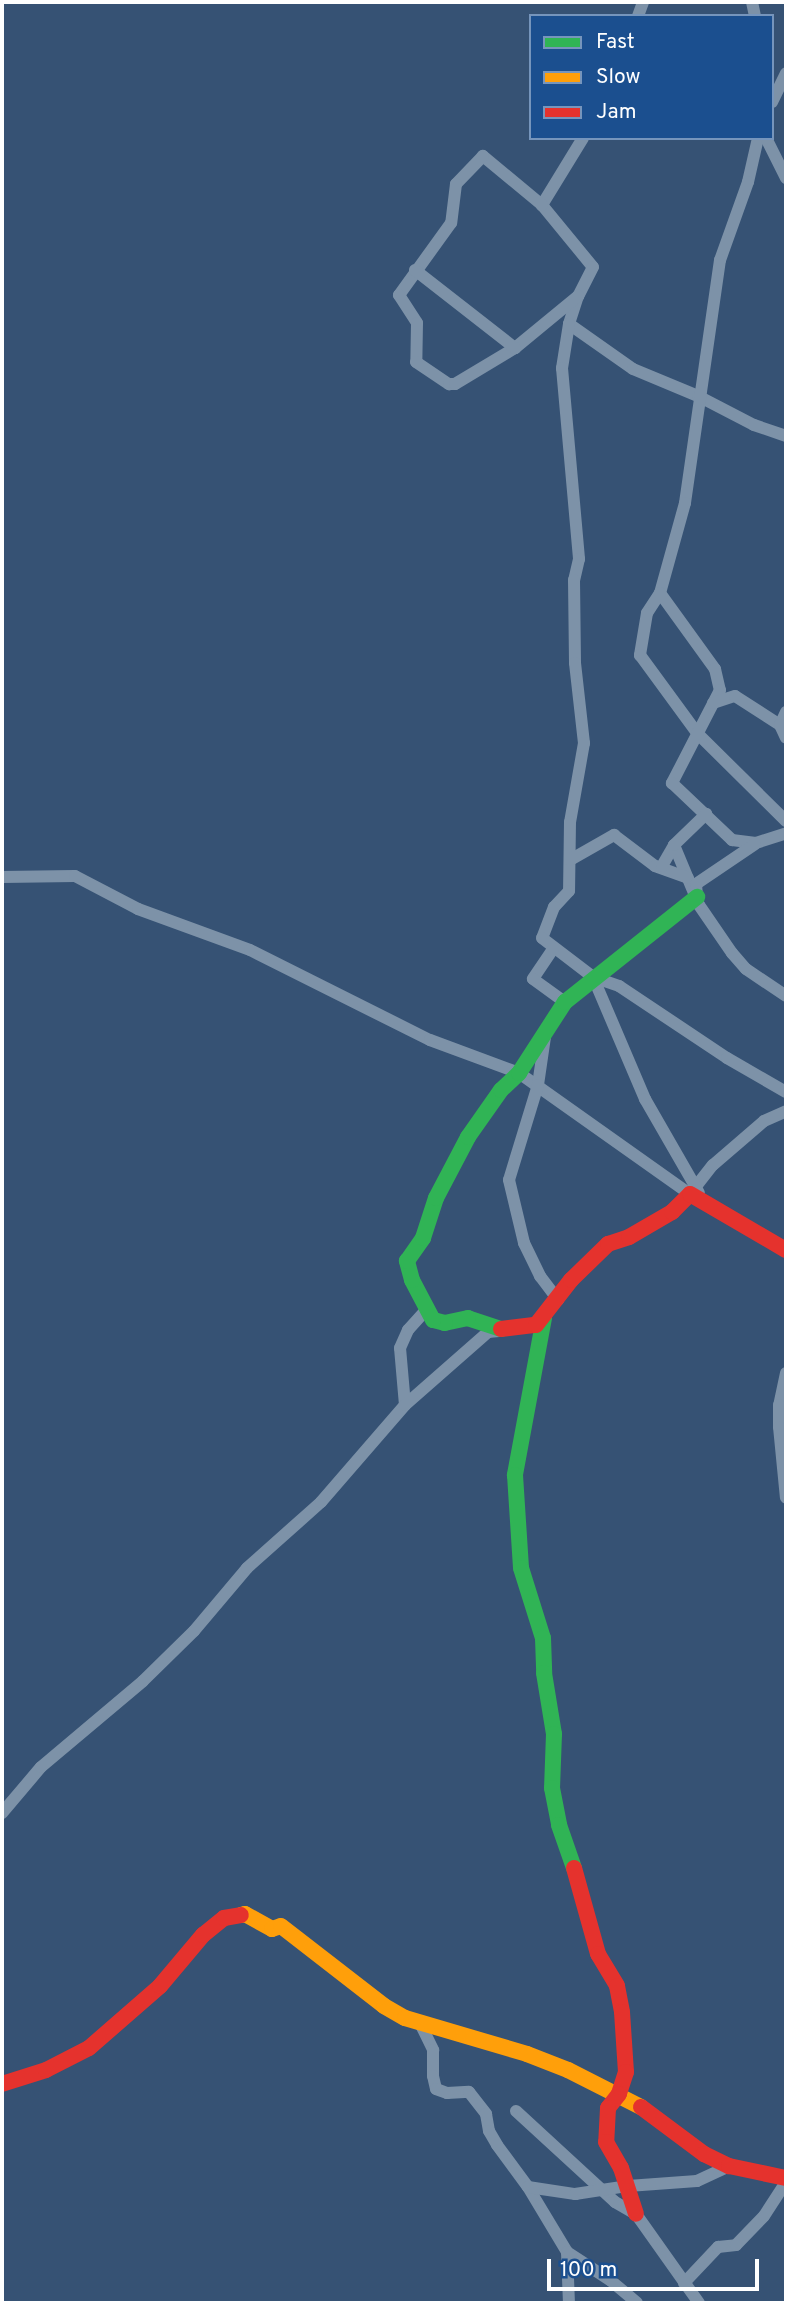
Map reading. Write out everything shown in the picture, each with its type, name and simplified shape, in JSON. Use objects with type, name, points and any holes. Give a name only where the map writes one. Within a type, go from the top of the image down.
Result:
[{"type":"street","points":[[774,98],[786,74]]},
{"type":"street","points":[[542,205],[582,140]]},
{"type":"street","points":[[758,140],[748,182],[720,260],[698,396],[685,503],[660,593],[647,613],[640,655],[697,733],[786,821]]},
{"type":"street","points":[[767,140],[786,178]]},
{"type":"street","points":[[578,296],[515,348],[452,384],[419,365],[415,357],[417,323],[399,295],[450,223],[456,184],[483,156],[542,205],[593,267],[578,296],[569,324],[562,368],[579,559],[574,579],[575,663],[584,744],[570,822],[569,891],[554,907],[542,938],[593,977],[619,986],[727,1058],[786,1093]]},
{"type":"street","points":[[415,270],[515,348]]},
{"type":"street","points":[[569,324],[633,369],[698,396],[754,425],[786,436]]},
{"type":"street","points":[[660,593],[715,669],[720,690],[671,783],[732,840],[755,843],[784,831]]},
{"type":"street","points":[[713,703],[735,696],[780,725],[786,738]]},
{"type":"street","points":[[780,725],[786,712]]},
{"type":"street","points":[[662,866],[674,845],[706,814]]},
{"type":"street","points":[[510,1330],[498,1329],[468,1318],[445,1323],[433,1320],[426,1310],[407,1261],[424,1238],[436,1198],[468,1137],[501,1090],[519,1073],[565,1002],[693,886],[743,849],[784,831]]},
{"type":"street","points":[[570,860],[612,835],[655,866],[662,866],[693,886]]},
{"type":"street","points":[[674,845],[704,914],[746,969],[786,996]]},
{"type":"street","points":[[2,877],[75,876],[138,909],[250,950],[430,1040],[519,1073],[742,1227],[786,1250]]},
{"type":"street","points":[[553,949],[533,979],[565,1002]]},
{"type":"street","points":[[593,977],[645,1099],[697,1195]]},
{"type":"street","points":[[546,1032],[538,1085],[509,1180],[524,1243],[540,1276],[558,1300]]},
{"type":"street","points":[[2,1812],[41,1767],[143,1681],[215,1608],[247,1568],[321,1502],[405,1405],[488,1332],[536,1325],[571,1280],[608,1244],[629,1237],[697,1195],[713,1165],[764,1121],[786,1111]]},
{"type":"street","points":[[405,1405],[400,1348],[408,1329],[426,1310]]},
{"type":"street","points":[[544,1318],[515,1475],[521,1568],[543,1638],[544,1673],[554,1734],[552,1788],[559,1825],[580,1883],[598,1954],[617,1986],[622,2012],[626,2071],[619,2094],[608,2108],[606,2142],[628,2186],[636,2214],[699,2303]]},
{"type":"street","points":[[786,1373],[779,1405],[786,1498]]},
{"type":"street","points":[[2,2084],[46,2070],[89,2048],[160,1986],[203,1935],[224,1919],[245,1914],[272,1929],[281,1926],[384,2006],[421,2025],[527,2054],[619,2094],[645,2110],[688,2144],[729,2166],[786,2180],[764,2216],[736,2245],[718,2247],[687,2287],[686,2303]]},
{"type":"street","points":[[421,2025],[433,2050],[436,2089],[447,2093],[469,2092],[486,2114],[489,2131],[496,2145],[528,2187],[566,2252],[569,2303]]},
{"type":"street","points":[[516,2111],[603,2191],[636,2214]]},
{"type":"street","points":[[528,2187],[575,2194],[628,2186],[697,2181],[729,2166]]},
{"type":"street","points":[[566,2252],[610,2280],[637,2303]]},
{"type":"traffic: fast","points":[[501,1329],[468,1318],[445,1323],[433,1320],[412,1280],[407,1261],[423,1238],[436,1198],[468,1137],[501,1090],[519,1073],[565,1002],[697,897]]},
{"type":"traffic: fast","points":[[544,1318],[515,1475],[521,1568],[543,1638],[544,1673],[554,1734],[552,1788],[559,1825],[574,1868]]},
{"type":"traffic: slow","points":[[241,1915],[245,1914],[272,1929],[281,1926],[384,2006],[405,2018],[527,2054],[568,2070],[641,2107]]},
{"type":"traffic: jam","points":[[501,1329],[536,1325],[571,1280],[608,1244],[629,1237],[672,1212],[690,1194],[786,1250]]},
{"type":"traffic: jam","points":[[574,1868],[598,1954],[617,1986],[622,2012],[626,2072],[619,2094],[608,2108],[606,2142],[621,2168],[636,2214]]},
{"type":"traffic: jam","points":[[2,2084],[46,2070],[89,2048],[160,1986],[203,1935],[224,1918],[241,1915]]},
{"type":"traffic: jam","points":[[641,2107],[704,2154],[729,2166],[786,2178]]}]
